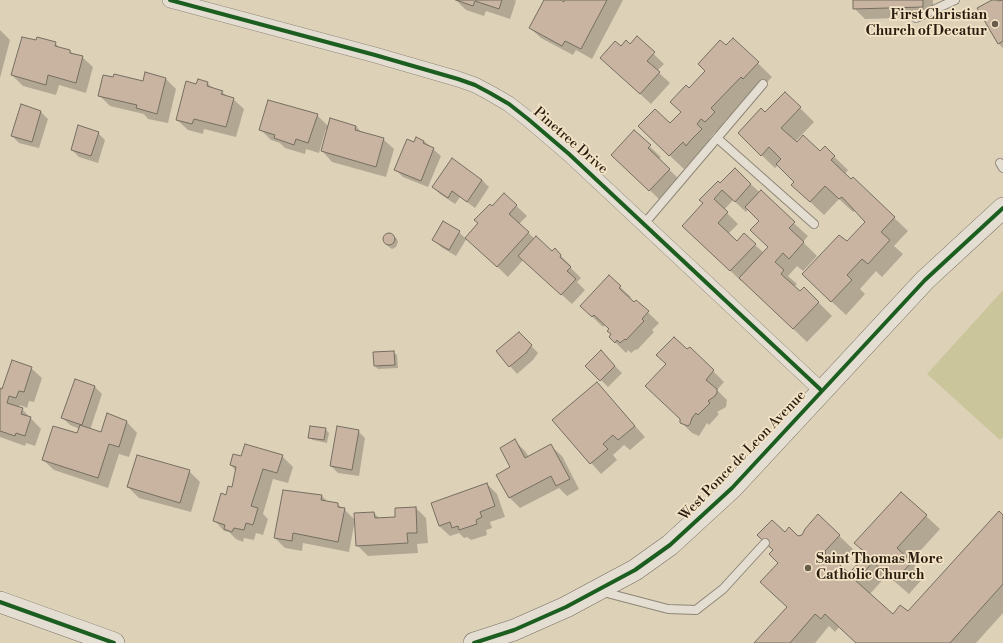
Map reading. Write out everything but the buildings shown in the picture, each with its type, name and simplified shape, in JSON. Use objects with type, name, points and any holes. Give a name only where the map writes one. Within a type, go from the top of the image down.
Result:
[{"type":"main road","name":"West Ponce de Leon Avenue","points":[[474,643],[511,637],[635,570],[670,545],[732,488],[925,280],[1003,208]]},
{"type":"main road","points":[[0,602],[114,643]]},
{"type":"street","name":"Pinetree Drive","points":[[170,0],[375,55],[475,85],[509,104],[569,154],[822,390]]},
{"type":"lane","points":[[916,18],[954,0]]},
{"type":"lane","points":[[644,224],[763,84]]},
{"type":"lane","points":[[717,138],[814,224]]},
{"type":"lane","points":[[598,590],[668,609],[696,610],[723,589],[765,542]]},
{"type":"shaded area","points":[[1003,290],[1003,437],[1000,440],[927,374]]},
{"type":"cycle path","points":[[170,0],[458,79],[475,85],[509,104],[569,154],[821,390]]},
{"type":"cycle path","points":[[474,643],[514,630],[566,607],[635,570],[670,545],[732,488],[925,280],[1003,208]]},
{"type":"cycle path","points":[[0,602],[114,643]]},
{"type":"place","name":"First Christian Church of Decatur","points":[[995,24]]},
{"type":"place","name":"Saint Thomas More Catholic Church","points":[[808,568]]}]
